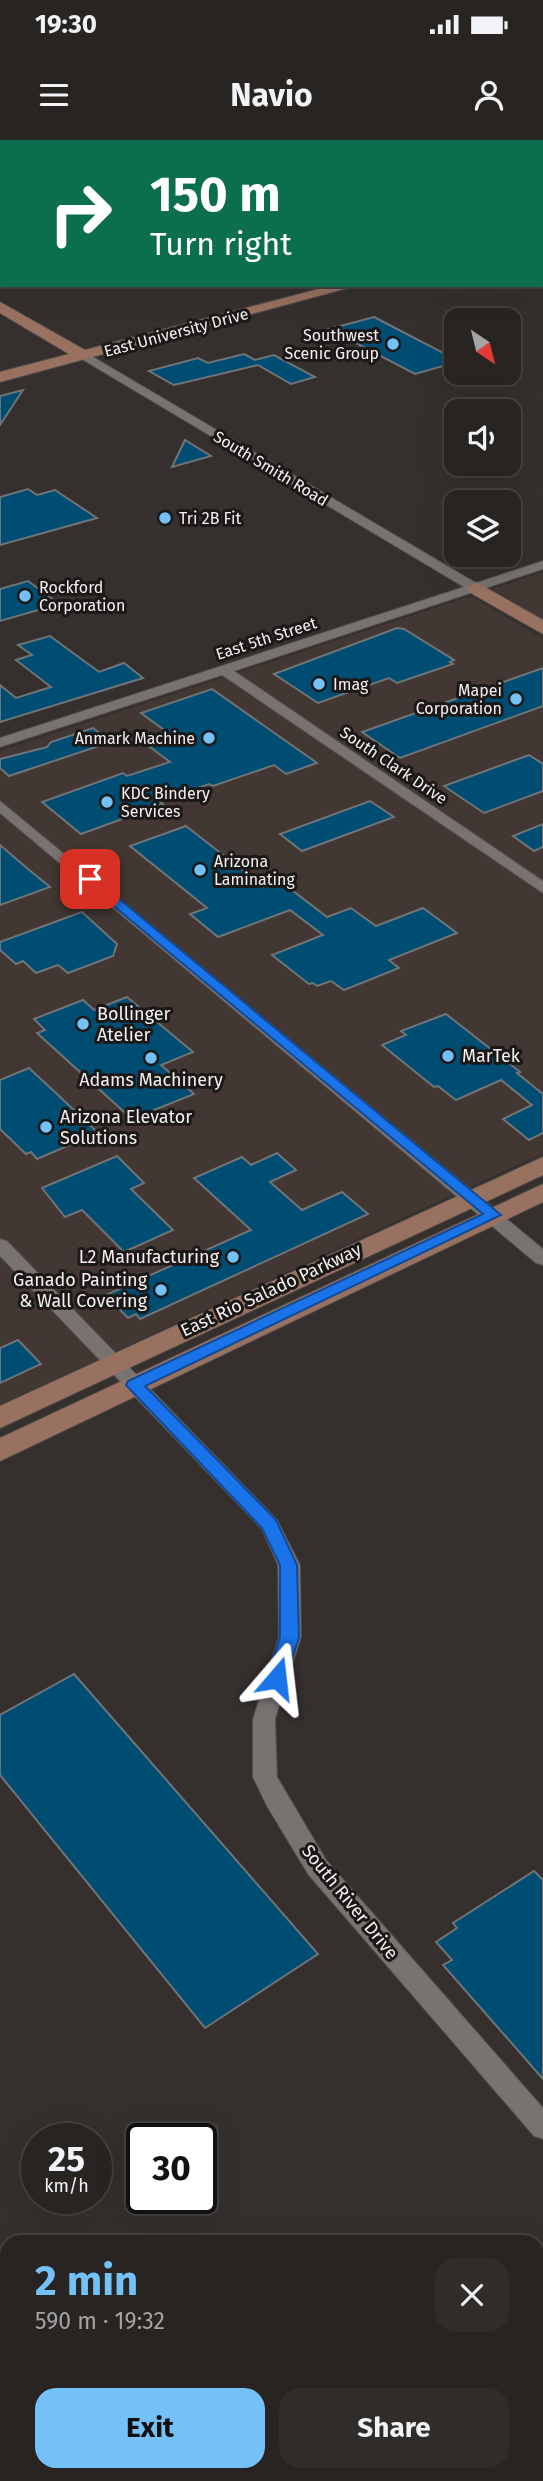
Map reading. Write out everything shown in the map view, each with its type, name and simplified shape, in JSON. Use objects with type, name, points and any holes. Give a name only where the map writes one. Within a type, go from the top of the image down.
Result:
[{"type":"main road","name":"East University Drive","points":[[0,377],[344,287]]},
{"type":"main road","name":"South Smith Road","points":[[0,307],[84,356]]},
{"type":"main road","name":"South Smith Road","points":[[476,588],[543,628]]},
{"type":"main road","name":"East Rio Salado Parkway","points":[[10,1445],[134,1385],[483,1206],[543,1165]]},
{"type":"main road","name":"East Rio Salado Parkway","points":[[0,1418],[113,1364],[483,1206],[543,1192]]},
{"type":"street","name":"South Smith Road","points":[[84,356],[476,588]]},
{"type":"street","name":"East 5th Street","points":[[0,743],[543,565]]},
{"type":"street","name":"South Clark Drive","points":[[224,670],[543,888]]},
{"type":"street","points":[[0,805],[483,1206],[543,1259]]},
{"type":"street","name":"South River Drive","points":[[0,1245],[270,1525],[289,1565],[289,1637],[264,1719],[265,1777],[275,1799],[317,1867],[543,2127]]},
{"type":"shaded area","points":[[543,572],[543,619],[492,589]]},
{"type":"shaded area","points":[[471,596],[543,639],[543,1153],[0,1405],[0,751]]},
{"type":"building","name":"Southwest Scenic Group","points":[[374,317],[444,353],[444,366],[415,374],[329,329]]},
{"type":"building","points":[[244,354],[255,360],[274,355],[315,377],[291,384],[258,365],[174,385],[149,371],[198,358],[208,363]]},
{"type":"building","points":[[23,390],[0,425],[0,396]]},
{"type":"building","points":[[185,440],[211,456],[172,467]]},
{"type":"building","points":[[28,489],[37,495],[55,490],[97,518],[0,545],[0,497]]},
{"type":"building","name":"Rockford Corporation","points":[[28,581],[59,604],[0,621],[0,589]]},
{"type":"building","points":[[397,628],[404,629],[454,660],[450,662],[453,664],[397,683],[389,678],[318,703],[274,674]]},
{"type":"building","points":[[50,636],[99,672],[124,663],[143,678],[0,722],[0,685],[16,698],[51,687],[16,660],[32,655],[18,645]]},
{"type":"building","points":[[543,668],[543,706],[400,758],[362,732]]},
{"type":"building","points":[[212,689],[317,763],[286,774],[274,765],[213,786],[209,784],[159,801],[163,804],[81,834],[42,802],[123,773],[127,776],[170,762],[150,747],[175,738],[141,713]]},
{"type":"building","points":[[93,728],[111,742],[9,776],[0,768],[0,759],[47,747],[51,742]]},
{"type":"building","points":[[529,755],[543,764],[543,791],[484,813],[444,786]]},
{"type":"building","points":[[370,801],[394,817],[302,851],[280,834]]},
{"type":"building","points":[[543,824],[543,847],[534,851],[513,836]]},
{"type":"building","points":[[186,826],[264,887],[280,881],[327,917],[351,908],[376,926],[423,908],[457,933],[389,960],[399,968],[344,990],[331,981],[317,986],[309,984],[272,955],[323,935],[290,910],[218,937],[190,914],[207,908],[130,846]]},
{"type":"building","points":[[0,845],[28,869],[50,887],[0,905]]},
{"type":"building","points":[[82,912],[117,944],[113,956],[68,973],[58,965],[36,973],[23,961],[16,964],[0,950],[0,942]]},
{"type":"building","points":[[127,997],[193,1052],[161,1065],[194,1094],[132,1119],[37,1033],[45,1030],[34,1019],[83,1000],[94,1010]]},
{"type":"building","name":"MarTek","points":[[446,1014],[520,1072],[517,1073],[543,1094],[543,1133],[529,1140],[503,1119],[532,1105],[501,1080],[456,1100],[438,1086],[434,1087],[382,1045],[406,1035],[401,1031]]},
{"type":"building","name":"Arizona Elevator Solutions","points":[[29,1068],[98,1133],[37,1159],[31,1152],[26,1154],[0,1129],[0,1080]]},
{"type":"building","points":[[277,1153],[296,1170],[270,1182],[302,1210],[342,1192],[368,1214],[140,1319],[136,1314],[128,1318],[106,1295],[251,1230],[194,1178],[242,1157],[251,1165]]},
{"type":"building","points":[[117,1156],[144,1183],[131,1189],[173,1230],[124,1252],[82,1210],[65,1217],[42,1188]]},
{"type":"building","points":[[18,1340],[41,1364],[0,1383],[0,1348]]},
{"type":"building","points":[[74,1674],[318,1954],[205,2028],[0,1775],[0,1715]]},
{"type":"building","points":[[534,1871],[543,1880],[543,2079],[443,1965],[452,1960],[436,1942],[457,1928],[453,1923]]},
{"type":"place","name":"Southwest Scenic Group","points":[[393,344]]},
{"type":"place","name":"Tri 2B Fit","points":[[165,518]]},
{"type":"place","name":"Rockford Corporation","points":[[25,596]]},
{"type":"place","name":"Imag","points":[[319,684]]},
{"type":"place","name":"Mapei Corporation","points":[[516,699]]},
{"type":"place","name":"Anmark Machine","points":[[209,738]]},
{"type":"place","name":"KDC Bindery Services","points":[[107,802]]},
{"type":"place","name":"Arizona Laminating","points":[[200,870]]},
{"type":"place","name":"Bollinger Atelier","points":[[83,1024]]},
{"type":"place","name":"MarTek","points":[[448,1056]]},
{"type":"place","name":"Adams Machinery","points":[[151,1058]]},
{"type":"place","name":"Arizona Elevator Solutions","points":[[46,1127]]},
{"type":"place","name":"L2 Manufacturing","points":[[233,1257]]},
{"type":"place","name":"Ganado Painting & Wall Covering","points":[[161,1290]]},
{"type":"route","points":[[90,879],[493,1215],[134,1385],[270,1525],[289,1565],[289,1637],[277,1678]]}]
